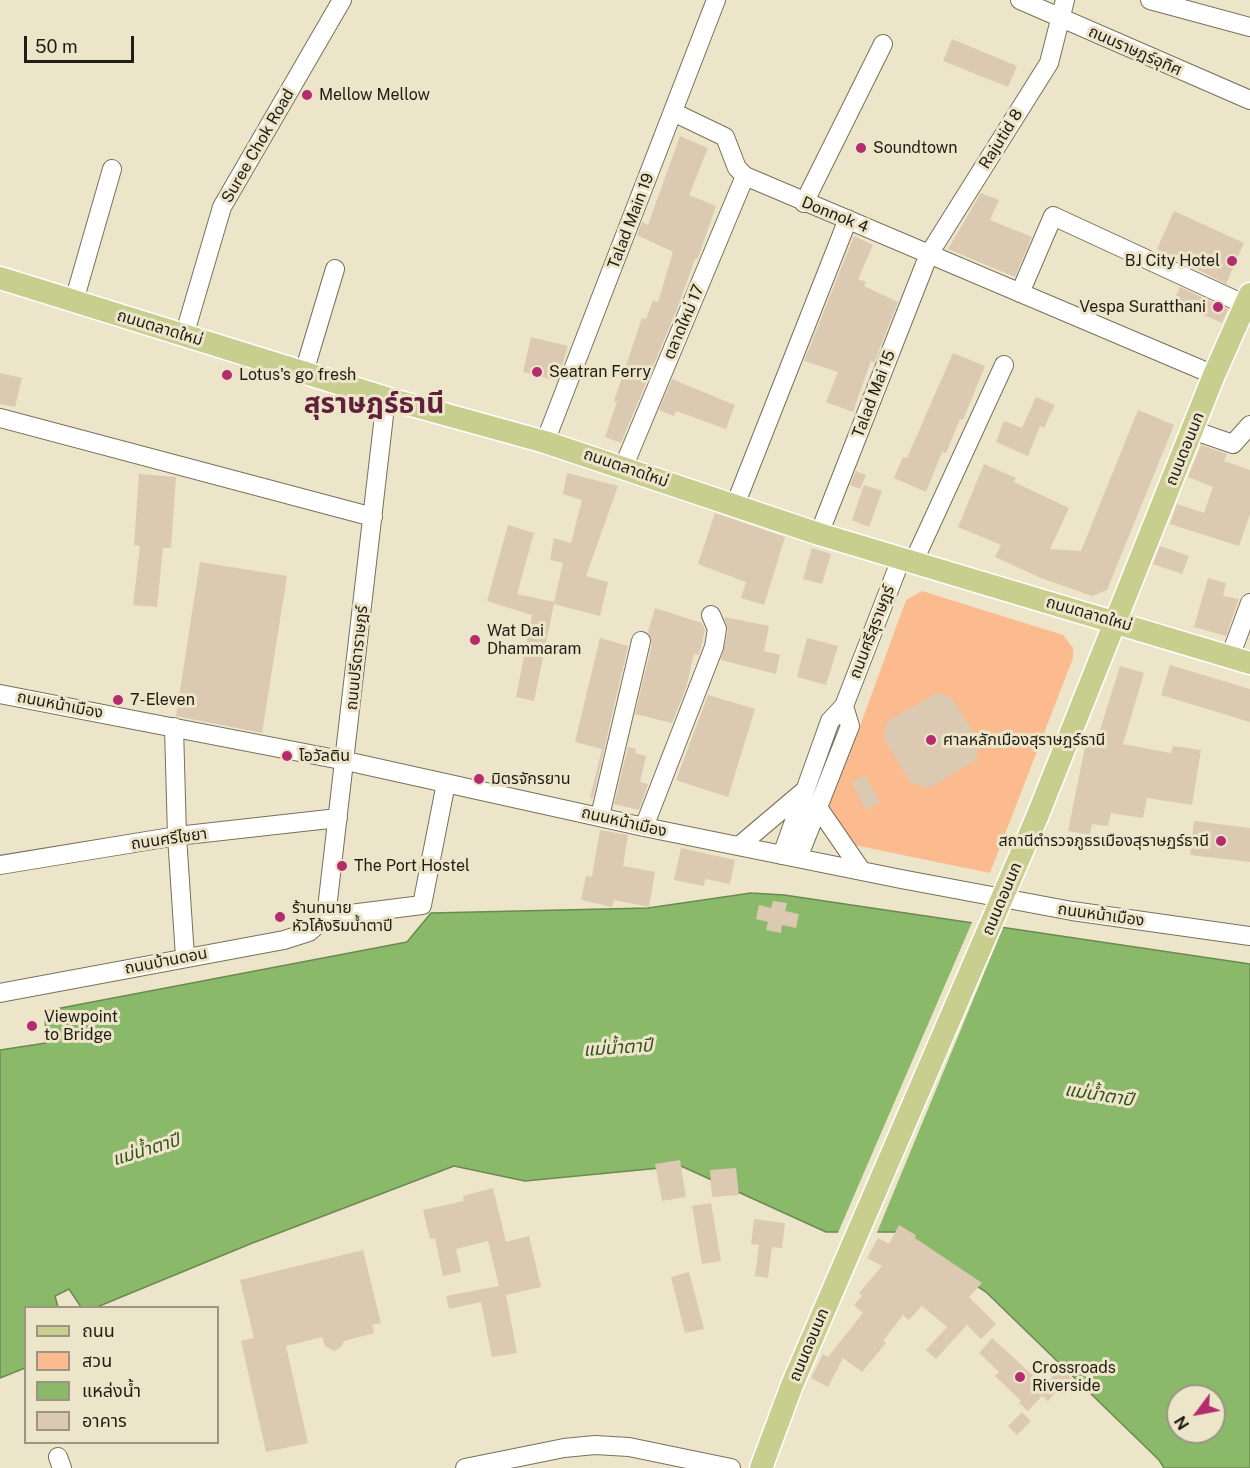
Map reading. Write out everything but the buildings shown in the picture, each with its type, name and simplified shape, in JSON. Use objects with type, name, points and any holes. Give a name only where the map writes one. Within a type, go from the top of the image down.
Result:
[{"type":"main road","name":"ถนนตลาดใหม่","points":[[0,278],[386,398],[545,441],[819,534],[1117,621],[1240,660]]},
{"type":"main road","name":"ถนนดอนนก","points":[[761,1468],[792,1385],[1037,818],[1214,375],[1248,302]]},
{"type":"street","name":"Suree Chok Road","points":[[184,336],[222,207],[342,0]]},
{"type":"street","name":"Talad Main 19","points":[[545,441],[717,0]]},
{"type":"street","name":"ถนนราษฏร์อุทิศ","points":[[1020,0],[1063,9],[1250,100]]},
{"type":"street","points":[[1150,0],[1250,27]]},
{"type":"street","name":"Rajutid 8","points":[[929,254],[1049,63],[1063,9]]},
{"type":"street","points":[[804,203],[883,44]]},
{"type":"street","points":[[673,112],[725,136],[737,168],[746,176]]},
{"type":"street","points":[[74,301],[112,169]]},
{"type":"street","name":"Donnok 4","points":[[746,176],[804,203],[848,219],[1214,375]]},
{"type":"street","name":"ตลาดใหม่ 17","points":[[623,468],[746,176]]},
{"type":"street","points":[[1020,293],[1053,216],[1248,302]]},
{"type":"street","points":[[735,505],[848,219]]},
{"type":"street","name":"Talad Mai 15","points":[[819,534],[929,254]]},
{"type":"street","points":[[304,372],[335,269]]},
{"type":"street","name":"ถนนศรีสุราษฎร์","points":[[790,856],[805,790],[830,721],[844,706],[907,561],[1005,365]]},
{"type":"street","name":"ถนนปรีดาราษฎร์","points":[[326,917],[346,761],[386,398]]},
{"type":"street","points":[[0,418],[373,517]]},
{"type":"street","points":[[1192,430],[1233,444],[1250,425]]},
{"type":"street","points":[[1240,660],[1250,603]]},
{"type":"street","points":[[644,827],[714,647],[717,629],[711,615]]},
{"type":"street","points":[[600,816],[641,641]]},
{"type":"street","name":"ถนนหน้าเมือง","points":[[0,694],[346,761],[644,827],[1072,911],[1250,936]]},
{"type":"street","name":"ถนนศรีสุราษฎร์","points":[[790,856],[817,806],[850,726],[844,706]]},
{"type":"street","points":[[174,727],[177,836],[185,957]]},
{"type":"street","points":[[326,917],[422,905],[446,783]]},
{"type":"street","name":"ถนนศรีสุราษฎร์","points":[[739,846],[805,790]]},
{"type":"street","points":[[817,806],[861,870]]},
{"type":"street","name":"ถนนศรีไชยา","points":[[0,865],[177,836],[338,818]]},
{"type":"street","name":"ถนนบ้านดอน","points":[[0,993],[284,940],[309,932],[326,917]]},
{"type":"street","points":[[465,1468],[564,1448],[595,1445],[629,1447],[731,1468]]},
{"type":"green space","points":[[922,591],[1063,635],[1073,648],[1073,658],[990,873],[849,844],[826,810],[859,729],[906,600]]},
{"type":"water","name":"แม่น้ำตาปี","points":[[751,893],[784,895],[1250,964],[1250,1468],[1164,1468],[1159,1460],[986,1292],[895,1232],[826,1232],[681,1166],[525,1181],[454,1166],[250,1244],[99,1306],[80,1306],[69,1289],[55,1296],[58,1306],[24,1306],[24,1368],[0,1378],[0,1050],[46,1043],[45,1011],[407,942],[431,913],[648,908]]},
{"type":"pier","points":[[973,920],[1004,925],[876,1235],[837,1235]]},
{"type":"place","name":"Mellow Mellow","points":[[307,95]]},
{"type":"place","name":"Soundtown","points":[[861,148]]},
{"type":"place","name":"BJ City Hotel","points":[[1232,261]]},
{"type":"place","name":"Vespa Suratthani","points":[[1218,307]]},
{"type":"place","name":"Seatran Ferry","points":[[537,372]]},
{"type":"place","name":"Lotus's go fresh","points":[[227,375]]},
{"type":"place","name":"Wat Dai Dhammaram","points":[[475,640]]},
{"type":"place","name":"7-Eleven","points":[[118,700]]},
{"type":"place","name":"ศาลหลักเมืองสุราษฎร์ธานี","points":[[931,740]]},
{"type":"place","name":"โอวัลติน","points":[[287,756]]},
{"type":"place","name":"มิตรจักรยาน","points":[[479,779]]},
{"type":"place","name":"สถานีตำรวจภูธรเมืองสุราษฏร์ธานี","points":[[1221,841]]},
{"type":"place","name":"The Port Hostel","points":[[342,866]]},
{"type":"place","name":"ร้านทนาย หัวโค้งริมน้ำตาปี","points":[[280,917]]},
{"type":"place","name":"Viewpoint to Bridge","points":[[32,1026]]},
{"type":"place","name":"Crossroads Riverside","points":[[1020,1377]]},
{"type":"district","name":"สุราษฎร์ธานี","points":[[374,404]]}]
